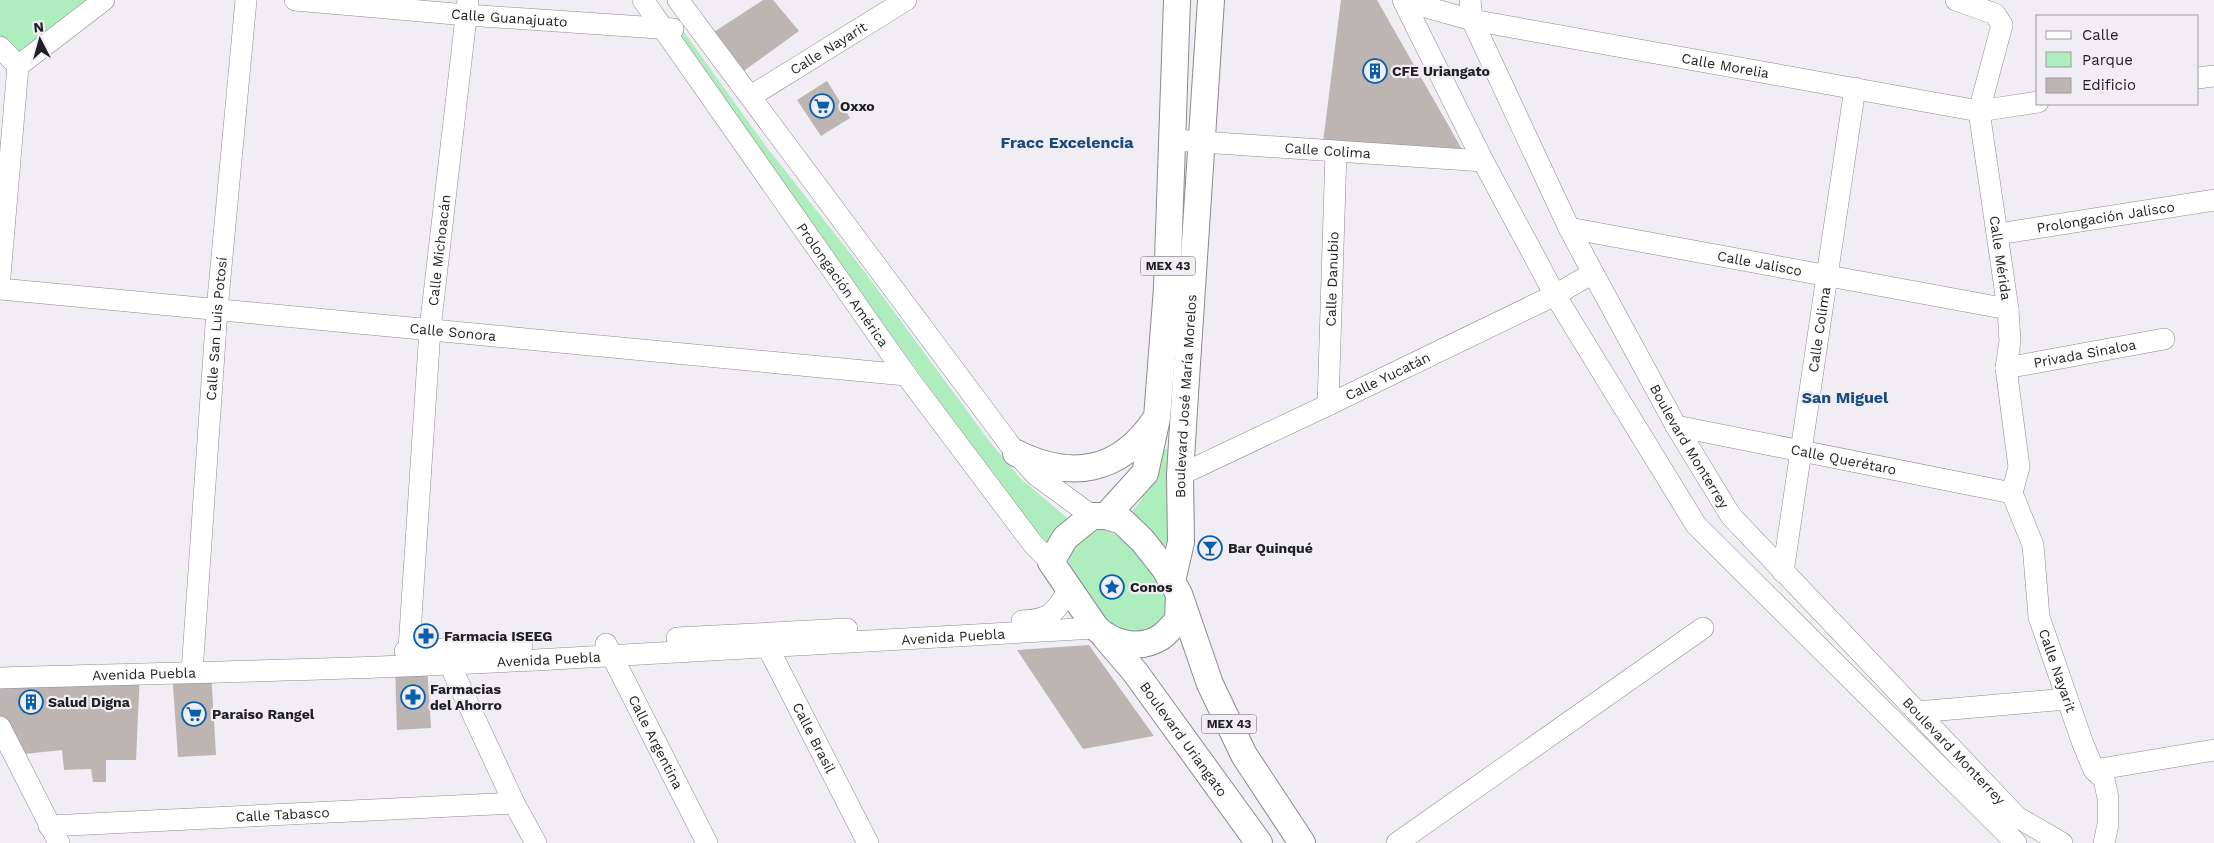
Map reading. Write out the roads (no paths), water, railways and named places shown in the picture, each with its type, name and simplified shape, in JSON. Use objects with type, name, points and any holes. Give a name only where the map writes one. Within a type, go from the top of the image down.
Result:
[{"type":"main road","name":"Boulevard José María Morelos","points":[[1099,516],[1145,473],[1157,418],[1166,298],[1177,0]]},
{"type":"main road","name":"Boulevard José María Morelos","points":[[1175,587],[1181,542],[1180,475],[1211,0]]},
{"type":"main road","points":[[1016,453],[1037,464],[1063,469],[1098,466],[1133,446],[1147,433],[1157,418]]},
{"type":"main road","name":"MEX 43","points":[[1175,587],[1178,621],[1160,638],[1133,646],[1100,632],[1051,562],[1065,538],[1099,516],[1122,521],[1142,540],[1166,569],[1175,587],[1210,684],[1244,755],[1302,843]]},
{"type":"main road","name":"Boulevard Uriangato","points":[[1100,632],[1135,672],[1259,843]]},
{"type":"street","points":[[0,276],[18,66],[104,0]]},
{"type":"street","name":"Calle San Luis Potosí","points":[[193,665],[217,310],[246,0]]},
{"type":"street","name":"Calle Guanajuato","points":[[295,0],[468,8],[664,29],[685,29],[705,35]]},
{"type":"street","name":"Prolongación América","points":[[643,0],[906,375],[1033,544],[1051,562]]},
{"type":"street","points":[[678,0],[1016,453],[1036,475],[1099,516]]},
{"type":"street","name":"Calle Nayarit","points":[[751,96],[906,0]]},
{"type":"street","name":"Boulevard Monterrey","points":[[1404,1],[1443,12],[1471,10],[1570,228],[1593,273],[1676,426],[1731,516],[2017,817],[2062,843]]},
{"type":"street","name":"Boulevard Monterrey","points":[[1404,1],[1483,161],[1554,295],[1696,524],[2016,843]]},
{"type":"street","name":"Calle Mérida","points":[[1966,2],[1996,14],[2002,25],[1979,111],[2008,309],[2010,341],[2006,368],[2014,413],[2019,466],[2012,493]]},
{"type":"street","name":"Calle Michoacán","points":[[408,658],[430,329],[468,8]]},
{"type":"street","name":"Calle Morelia","points":[[1471,10],[1855,88],[1979,111],[2036,102]]},
{"type":"street","points":[[1423,39],[1424,24],[1432,15],[1443,12]]},
{"type":"street","points":[[0,47],[18,66]]},
{"type":"street","points":[[2199,78],[2214,76]]},
{"type":"street","name":"Calle Colima","points":[[1783,572],[1855,88]]},
{"type":"street","name":"Calle Colima","points":[[1173,140],[1483,161]]},
{"type":"street","name":"Calle Danubio","points":[[1328,406],[1336,152]]},
{"type":"street","name":"Prolongación Jalisco","points":[[1998,234],[2214,200]]},
{"type":"street","name":"Calle Jalisco","points":[[1570,228],[2008,309]]},
{"type":"street","name":"Calle Yucatán","points":[[1180,475],[1328,406],[1554,295],[1593,273]]},
{"type":"street","name":"Calle Sonora","points":[[0,289],[906,375]]},
{"type":"street","name":"Privada Sinaloa","points":[[2006,368],[2164,340]]},
{"type":"street","name":"Calle Querétaro","points":[[1676,426],[2012,493]]},
{"type":"street","name":"Calle Nayarit","points":[[2012,493],[2033,545],[2039,617],[2094,770],[2104,779],[2108,798],[2108,824],[2104,843]]},
{"type":"street","name":"Avenida Puebla","points":[[764,641],[1041,620],[1054,613],[1070,590]]},
{"type":"street","points":[[1397,843],[1704,628]]},
{"type":"street","name":"Avenida Puebla","points":[[0,678],[193,665],[408,658],[764,641],[1100,632]]},
{"type":"street","name":"Calle Brasil","points":[[764,641],[868,843]]},
{"type":"street","name":"Calle Argentina","points":[[608,648],[707,843]]},
{"type":"street","points":[[447,656],[514,802],[536,843]]},
{"type":"street","name":"Avenida Puebla","points":[[0,664],[193,665]]},
{"type":"street","points":[[1917,712],[2067,699]]},
{"type":"street","points":[[0,727],[54,834]]},
{"type":"street","points":[[2094,770],[2214,750]]},
{"type":"street","name":"Calle Tabasco","points":[[54,834],[514,802]]},
{"type":"place","name":"CFE Uriangato","points":[[1375,71]]},
{"type":"place","name":"Oxxo","points":[[822,106]]},
{"type":"place","name":"Bar Quinqué","points":[[1210,548]]},
{"type":"place","name":"Conos","points":[[1112,587]]},
{"type":"place","name":"Farmacia ISEEG","points":[[426,636]]},
{"type":"place","name":"Farmacias del Ahorro","points":[[413,697]]},
{"type":"place","name":"Salud Digna","points":[[31,702]]},
{"type":"place","name":"Paraiso Rangel","points":[[194,714]]},
{"type":"district","name":"Fracc Excelencia","points":[[1067,142]]},
{"type":"district","name":"San Miguel","points":[[1845,397]]}]
